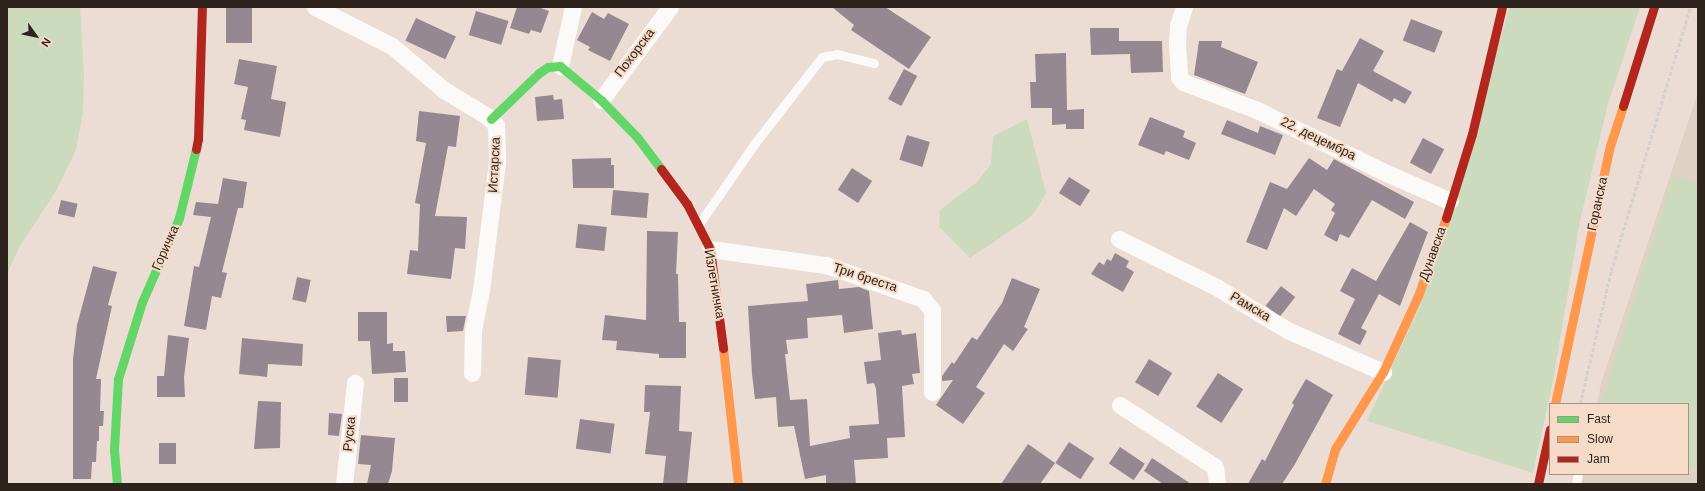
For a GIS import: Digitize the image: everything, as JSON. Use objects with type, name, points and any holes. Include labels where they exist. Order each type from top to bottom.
[{"type":"street","name":"Горичка","points":[[117,484],[114,450],[118,379],[125,350],[142,302],[180,218],[198,139],[202,7]]},
{"type":"street","name":"Истарска","points":[[315,7],[379,37],[444,90],[491,119],[497,131],[497,162],[481,290],[473,330],[472,373]]},
{"type":"street","points":[[491,119],[539,73],[554,65],[560,66],[573,7]]},
{"type":"street","name":"Похорска","points":[[601,100],[670,7]]},
{"type":"street","name":"22. децембра","points":[[1184,7],[1178,25],[1177,45],[1179,77],[1183,82],[1257,110],[1382,171],[1450,201]]},
{"type":"street","name":"Дунавска","points":[[1324,484],[1335,449],[1383,372],[1418,296],[1472,134],[1502,7]]},
{"type":"street","name":"Горанска","points":[[1555,403],[1610,146],[1654,7]]},
{"type":"street","name":"Излетничка","points":[[560,66],[601,100],[664,170],[699,224],[710,250],[731,405],[738,484]]},
{"type":"street","name":"Рамска","points":[[1119,238],[1218,288],[1287,330],[1383,372]]},
{"type":"street","name":"Три бреста","points":[[710,250],[826,265],[923,298],[932,310],[932,392]]},
{"type":"street","name":"Руска","points":[[344,484],[355,384]]},
{"type":"street","points":[[1120,405],[1215,467],[1217,484]]},
{"type":"street","points":[[1538,484],[1548,453],[1549,441]]},
{"type":"lane","points":[[699,224],[755,143],[822,57],[837,54],[874,63]]},
{"type":"path","points":[[1580,403],[1612,271],[1690,7]]},
{"type":"shaded area","points":[[1698,92],[1698,484],[1579,484],[1582,475],[1689,475],[1689,403],[1597,403],[1601,383]]},
{"type":"green space","points":[[7,7],[80,7],[84,74],[83,112],[76,150],[57,189],[20,246],[7,274]]},
{"type":"green space","points":[[1510,7],[1640,7],[1608,104],[1580,221],[1553,381],[1533,473],[1367,421],[1420,306]]},
{"type":"green space","points":[[1027,119],[1046,193],[1035,212],[1025,221],[970,258],[939,227],[940,210],[977,182],[991,164],[993,136]]},
{"type":"green space","points":[[1673,176],[1698,183],[1698,469],[1689,466],[1689,403],[1601,403]]},
{"type":"building","points":[[226,7],[252,7],[252,43],[226,43]]},
{"type":"building","points":[[517,7],[538,7],[549,11],[541,33],[531,30],[529,34],[510,28]]},
{"type":"building","points":[[832,7],[885,7],[931,37],[909,69],[851,30],[854,25]]},
{"type":"building","points":[[476,11],[509,21],[501,45],[469,35]]},
{"type":"building","points":[[592,12],[604,19],[608,13],[629,24],[610,61],[588,50],[590,47],[577,40]]},
{"type":"building","points":[[416,18],[456,37],[445,59],[405,41]]},
{"type":"building","points":[[1411,19],[1443,31],[1434,53],[1403,40]]},
{"type":"building","points":[[1090,28],[1119,28],[1119,41],[1162,41],[1163,72],[1131,73],[1130,54],[1091,55]]},
{"type":"building","points":[[1360,38],[1384,51],[1373,71],[1412,92],[1405,104],[1394,98],[1392,102],[1358,83],[1340,127],[1317,118],[1337,69],[1342,71]]},
{"type":"building","points":[[1199,41],[1222,41],[1221,47],[1258,62],[1245,94],[1194,75]]},
{"type":"building","points":[[1066,53],[1067,110],[1084,109],[1084,129],[1066,129],[1066,124],[1052,125],[1052,108],[1031,108],[1030,82],[1036,82],[1035,54]]},
{"type":"building","points":[[239,59],[277,66],[271,99],[286,102],[280,137],[244,130],[246,120],[241,119],[248,87],[234,84]]},
{"type":"building","points":[[904,69],[917,76],[901,106],[888,99]]},
{"type":"building","points":[[553,95],[554,100],[562,99],[564,119],[537,121],[535,97]]},
{"type":"building","points":[[419,111],[460,116],[456,147],[448,146],[435,216],[467,217],[465,249],[455,248],[451,279],[407,274],[410,250],[418,251],[420,204],[415,203],[426,143],[416,141]]},
{"type":"building","points":[[1150,117],[1185,131],[1183,137],[1196,143],[1189,160],[1166,151],[1164,155],[1138,145]]},
{"type":"building","points":[[1227,120],[1258,133],[1260,126],[1283,135],[1275,155],[1221,134]]},
{"type":"building","points":[[907,135],[930,142],[922,167],[899,160]]},
{"type":"building","points":[[1423,138],[1444,149],[1431,174],[1410,163]]},
{"type":"building","points":[[611,158],[611,165],[614,165],[614,188],[573,188],[572,159]]},
{"type":"building","points":[[1309,158],[1327,170],[1334,159],[1414,202],[1405,219],[1372,200],[1349,238],[1340,234],[1337,242],[1324,235],[1335,213],[1331,210],[1335,204],[1314,189],[1296,216],[1284,208],[1267,250],[1246,242],[1270,182],[1287,189]]},
{"type":"building","points":[[852,168],[872,181],[858,203],[838,190]]},
{"type":"building","points":[[1069,177],[1090,190],[1080,206],[1059,193]]},
{"type":"building","points":[[223,178],[247,182],[243,208],[238,208],[222,272],[227,273],[221,298],[212,296],[206,330],[184,326],[194,266],[199,267],[211,217],[193,215],[196,202],[218,204]]},
{"type":"building","points":[[613,190],[649,193],[647,218],[611,215]]},
{"type":"building","points":[[61,200],[78,204],[74,217],[58,214]]},
{"type":"building","points":[[1410,222],[1428,232],[1400,306],[1379,294],[1361,328],[1367,331],[1360,345],[1338,334],[1355,299],[1340,291],[1352,268],[1376,281]]},
{"type":"building","points":[[578,224],[607,227],[604,251],[575,248]]},
{"type":"building","points":[[647,231],[678,232],[676,274],[678,274],[679,322],[686,322],[686,358],[659,358],[659,354],[616,350],[617,341],[602,340],[605,315],[646,320]]},
{"type":"building","points":[[1115,253],[1129,261],[1126,267],[1134,272],[1123,292],[1091,274],[1099,262],[1104,265],[1107,259],[1111,261]]},
{"type":"building","points":[[93,266],[117,272],[108,305],[112,306],[96,379],[101,379],[100,411],[104,411],[103,426],[99,426],[99,441],[97,441],[96,462],[92,462],[91,479],[73,479],[73,359],[77,325]]},
{"type":"building","points":[[297,277],[311,280],[306,302],[292,299]]},
{"type":"building","points":[[1012,278],[1040,289],[1024,327],[1028,329],[1013,351],[1004,344],[976,387],[985,393],[963,424],[936,405],[953,380],[942,381],[942,376],[952,362],[954,364],[972,337],[977,340],[1002,303]]},
{"type":"building","points":[[838,280],[839,289],[859,287],[869,291],[873,329],[844,333],[842,315],[807,318],[808,338],[786,340],[788,354],[785,354],[790,400],[807,399],[810,446],[850,438],[849,426],[879,424],[876,389],[874,383],[867,384],[864,362],[881,360],[878,333],[901,330],[902,335],[916,333],[920,373],[912,374],[914,384],[902,386],[905,437],[887,438],[888,458],[854,460],[856,484],[826,484],[826,475],[805,479],[794,426],[778,427],[776,397],[755,399],[752,374],[748,306],[808,301],[806,284]]},
{"type":"building","points":[[1281,286],[1295,297],[1280,317],[1266,306]]},
{"type":"building","points":[[358,312],[387,312],[387,344],[393,343],[393,351],[405,351],[406,372],[372,374],[370,341],[358,341]]},
{"type":"building","points":[[446,316],[466,316],[463,331],[447,332]]},
{"type":"building","points":[[168,335],[189,338],[184,377],[185,397],[157,397],[157,376],[164,376]]},
{"type":"building","points":[[242,338],[303,344],[302,366],[268,364],[267,377],[239,374]]},
{"type":"building","points":[[528,357],[561,360],[558,398],[525,395]]},
{"type":"building","points":[[1149,359],[1172,373],[1158,396],[1135,382]]},
{"type":"building","points":[[1218,373],[1243,389],[1221,423],[1196,407]]},
{"type":"building","points":[[394,378],[408,378],[408,402],[394,402]]},
{"type":"building","points":[[1306,379],[1333,395],[1295,464],[1282,484],[1248,484],[1262,459],[1265,461],[1294,405],[1292,403]]},
{"type":"building","points":[[645,385],[681,386],[679,431],[692,432],[687,484],[663,484],[666,456],[645,454],[650,412],[644,412]]},
{"type":"building","points":[[258,401],[281,402],[280,448],[254,449]]},
{"type":"building","points":[[329,413],[342,414],[339,436],[328,435]]},
{"type":"building","points":[[580,419],[615,424],[610,454],[576,449]]},
{"type":"building","points":[[361,435],[395,438],[392,471],[388,484],[367,484],[371,465],[358,464]]},
{"type":"building","points":[[1069,442],[1094,458],[1081,479],[1055,463]]},
{"type":"building","points":[[159,443],[176,443],[176,464],[159,464]]},
{"type":"building","points":[[1028,444],[1055,463],[1040,484],[1001,484]]},
{"type":"building","points":[[1120,447],[1145,464],[1134,480],[1109,464]]},
{"type":"building","points":[[1152,458],[1191,484],[1163,484],[1144,471]]},
{"type":"traffic: fast","points":[[491,119],[539,73],[548,67],[560,66],[601,100],[637,137],[661,169]]},
{"type":"traffic: fast","points":[[117,484],[114,450],[118,379],[142,302],[179,218],[196,149]]},
{"type":"traffic: slow","points":[[1555,403],[1610,146],[1623,106]]},
{"type":"traffic: slow","points":[[1325,484],[1335,449],[1383,372],[1418,296],[1446,218]]},
{"type":"traffic: slow","points":[[723,348],[738,484]]},
{"type":"traffic: jam","points":[[196,149],[198,139],[202,7]]},
{"type":"traffic: jam","points":[[1446,218],[1472,134],[1502,7]]},
{"type":"traffic: jam","points":[[1623,106],[1654,7]]},
{"type":"traffic: jam","points":[[661,169],[687,204],[710,249],[723,348]]},
{"type":"traffic: jam","points":[[1538,484],[1549,434]]}]
